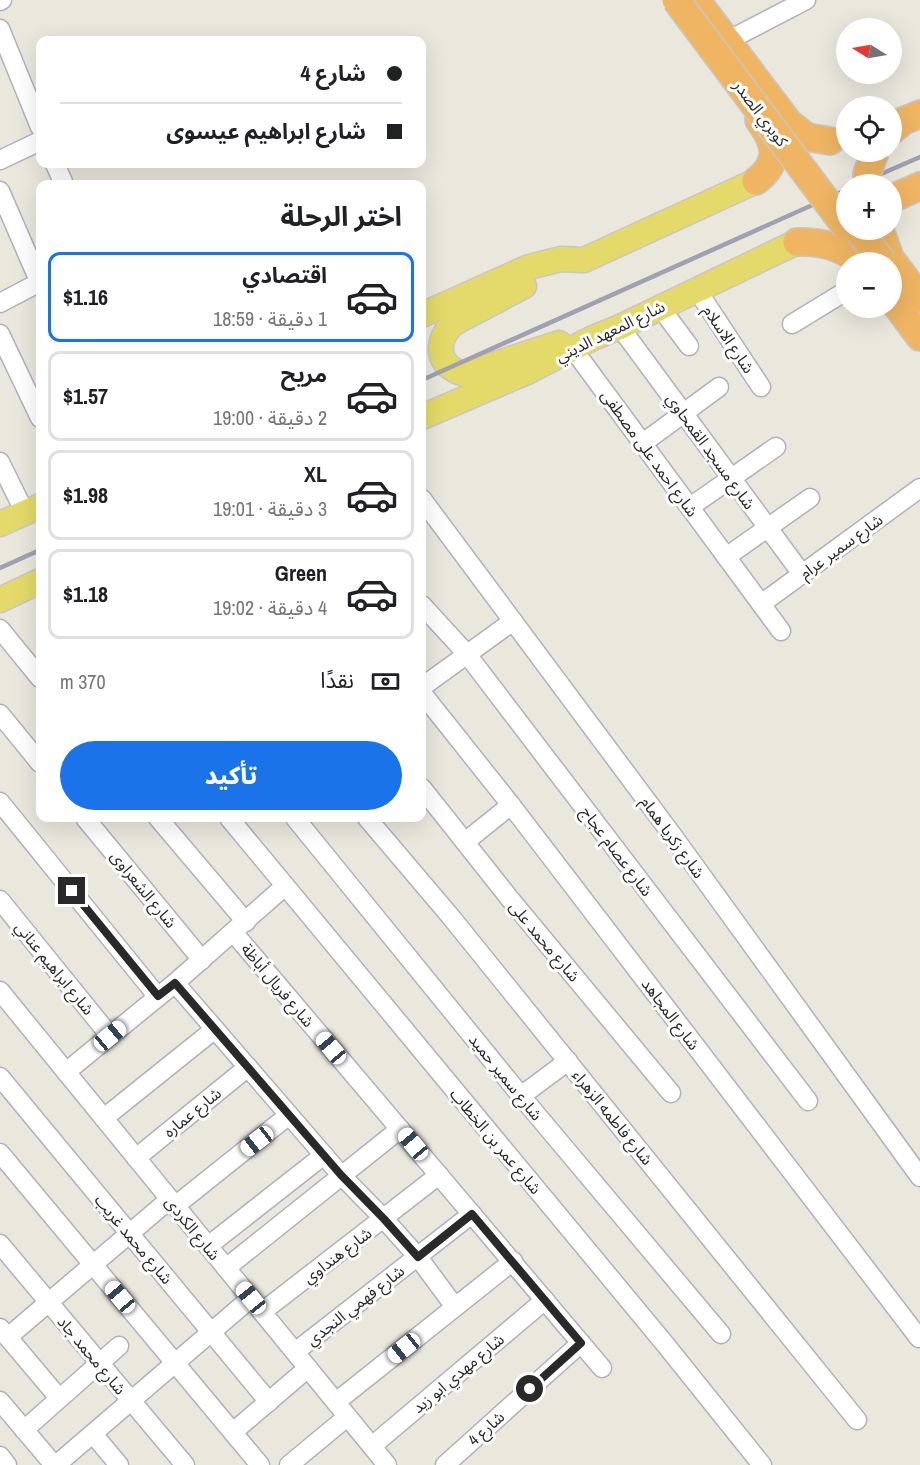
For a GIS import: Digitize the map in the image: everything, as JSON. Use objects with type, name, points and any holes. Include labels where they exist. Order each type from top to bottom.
[{"type":"highway","points":[[669,0],[768,132],[807,137],[836,137]]},
{"type":"highway","name":"كوبري الصدر","points":[[676,0],[862,244]]},
{"type":"highway","name":"كوبري الصدر","points":[[687,0],[836,200]]},
{"type":"highway","points":[[696,0],[727,41],[781,133],[771,165],[756,181]]},
{"type":"highway","points":[[902,109],[920,102]]},
{"type":"highway","points":[[902,123],[920,114]]},
{"type":"highway","points":[[756,181],[836,138]]},
{"type":"highway","points":[[902,194],[920,186]]},
{"type":"highway","points":[[797,242],[836,224]]},
{"type":"highway","points":[[884,240],[890,258],[920,298]]},
{"type":"highway","points":[[797,242],[811,241],[838,248],[862,244]]},
{"type":"highway","points":[[902,289],[920,313]]},
{"type":"highway","points":[[902,302],[920,326]]},
{"type":"highway","points":[[902,313],[920,337]]},
{"type":"main road","points":[[583,343],[575,340],[540,348],[465,374],[456,372],[448,366],[440,348],[442,338],[454,323],[510,293],[756,181]]},
{"type":"main road","name":"شارع المعهد الديني","points":[[426,415],[527,372],[583,343],[797,242]]},
{"type":"main road","points":[[426,313],[537,265],[561,259],[584,260]]},
{"type":"main road","points":[[0,524],[33,509]]},
{"type":"main road","points":[[0,600],[36,585]]},
{"type":"street","points":[[727,41],[806,0]]},
{"type":"street","points":[[0,29],[36,117]]},
{"type":"street","points":[[0,160],[36,143]]},
{"type":"street","points":[[0,191],[36,273]]},
{"type":"street","points":[[0,303],[36,284]]},
{"type":"street","name":"شارع الاسلام","points":[[697,291],[761,387]]},
{"type":"street","points":[[792,324],[836,297]]},
{"type":"street","points":[[660,307],[689,346]]},
{"type":"street","name":"شارع مسجد القمحاوي","points":[[620,327],[802,574]]},
{"type":"street","points":[[0,334],[36,410]]},
{"type":"street","name":"شارع احمد على مصطفى","points":[[583,343],[643,443],[781,631]]},
{"type":"street","points":[[643,443],[719,387]]},
{"type":"street","points":[[690,507],[776,447]]},
{"type":"street","points":[[0,462],[33,509]]},
{"type":"street","name":"شارع سمير عرام","points":[[761,604],[920,488]]},
{"type":"street","points":[[726,557],[810,498]]},
{"type":"street","name":"شارع زكريا همام","points":[[426,504],[673,836],[920,1177]]},
{"type":"street","name":"شارع عصام عجاج","points":[[426,609],[466,653],[808,1101]]},
{"type":"street","points":[[426,684],[513,621]]},
{"type":"street","points":[[0,629],[36,673]]},
{"type":"street","name":"شارع المجاهد","points":[[426,698],[511,805],[919,1338]]},
{"type":"street","points":[[0,714],[36,758]]},
{"type":"street","name":"شارع محمد على","points":[[426,793],[671,1093]]},
{"type":"street","points":[[0,802],[158,996]]},
{"type":"street","points":[[465,842],[511,805]]},
{"type":"street","name":"شارع الشعراوى","points":[[88,822],[202,960]]},
{"type":"street","name":"شارع فريال أباظة","points":[[161,822],[240,927],[400,1129],[602,1368]]},
{"type":"street","name":"شارع عمر بن الخطاب","points":[[232,822],[665,1344],[762,1465]]},
{"type":"street","name":"شارع سمير حميد","points":[[298,822],[521,1096],[721,1334]]},
{"type":"street","name":"شارع فاطمه الزهراء","points":[[370,822],[430,891],[857,1420]]},
{"type":"street","points":[[66,1072],[175,983],[285,886]]},
{"type":"street","name":"شارع ابراهيم عناني","points":[[0,900],[110,1036]]},
{"type":"street","points":[[175,983],[341,1175],[418,1257],[455,1307]]},
{"type":"street","name":"شارع الكردى","points":[[0,991],[380,1459]]},
{"type":"street","points":[[104,1118],[215,1029]]},
{"type":"street","points":[[521,1096],[568,1062]]},
{"type":"street","name":"شارع عماره","points":[[136,1158],[248,1067]]},
{"type":"street","name":"شارع محمد غريب","points":[[0,1077],[268,1402]]},
{"type":"street","points":[[59,1398],[4,1332],[49,1302],[129,1233],[289,1115]]},
{"type":"street","points":[[226,1268],[400,1129]]},
{"type":"street","points":[[0,1153],[260,1465]]},
{"type":"street","points":[[208,1246],[324,1155]]},
{"type":"street","name":"شارع هنداوي","points":[[55,1465],[211,1332],[256,1305],[384,1219],[439,1175]]},
{"type":"street","name":"شارع فهمي النجدي","points":[[295,1352],[472,1214]]},
{"type":"street","name":"شارع محمد جاد","points":[[0,1244],[185,1465]]},
{"type":"street","points":[[336,1402],[513,1262]]},
{"type":"street","name":"شارع مهدي ابو زيد","points":[[380,1459],[545,1300]]},
{"type":"street","name":"شارع 4","points":[[445,1465],[581,1343]]},
{"type":"street","points":[[24,1430],[119,1346]]},
{"type":"street","points":[[233,1432],[308,1368]]},
{"type":"street","points":[[4,1414],[24,1430],[55,1465]]},
{"type":"street","points":[[289,1465],[347,1417]]},
{"type":"street","points":[[93,1434],[119,1465]]},
{"type":"street","points":[[0,1456],[8,1465]]},
{"type":"railway","points":[[881,174],[920,157]]},
{"type":"railway","points":[[426,378],[836,194]]},
{"type":"railway","points":[[0,568],[36,552]]},
{"type":"route","points":[[72,891],[158,996],[175,983],[341,1175],[418,1257],[472,1214],[581,1343],[530,1389]]}]
